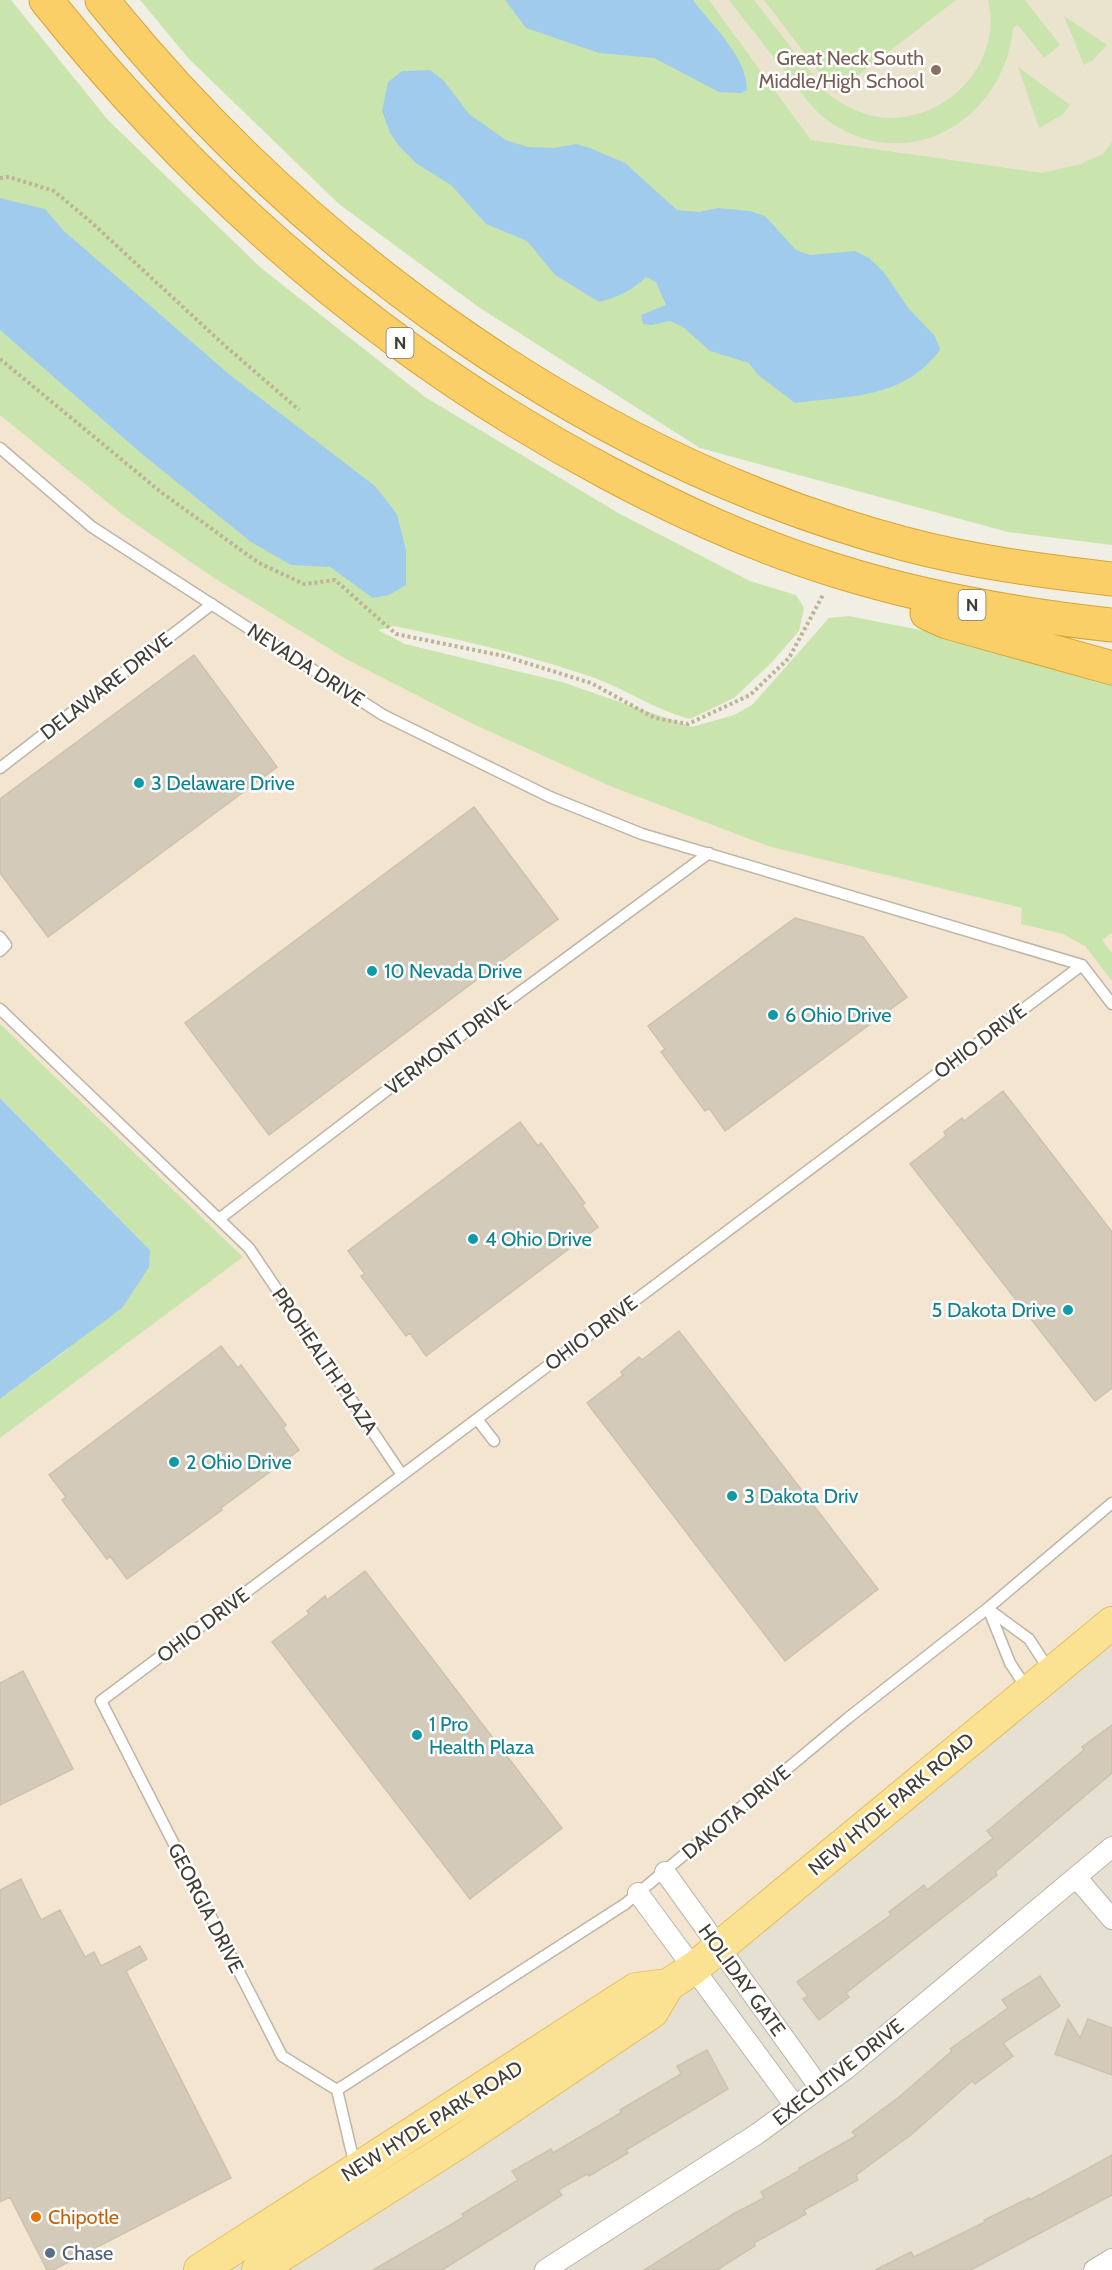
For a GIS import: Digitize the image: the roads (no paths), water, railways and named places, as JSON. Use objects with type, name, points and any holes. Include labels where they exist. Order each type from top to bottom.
[{"type":"highway","name":"N","points":[[46,0],[129,99],[231,204],[283,251],[398,342],[518,422],[645,493],[709,523],[836,571],[990,609],[1112,625]]},
{"type":"highway","name":"N","points":[[102,0],[171,82],[223,135],[329,232],[447,323],[569,402],[700,470],[767,499],[835,523],[906,544],[978,561],[1112,579]]},
{"type":"highway","points":[[836,571],[947,622],[1112,668]]},
{"type":"main road","name":"NEW HYDE PARK ROAD","points":[[200,2270],[636,1989],[668,1985],[694,1968],[1112,1623]]},
{"type":"main road","name":"NEW HYDE PARK ROAD","points":[[258,2270],[459,2142],[652,2012],[668,1985]]},
{"type":"street","name":"EXECUTIVE DRIVE","points":[[545,2270],[757,2134],[820,2088],[1112,1847]]},
{"type":"street","name":"HOLIDAY GATE","points":[[665,1872],[820,2088]]},
{"type":"street","points":[[1076,1877],[1112,1919]]},
{"type":"street","name":"HOLIDAY GATE","points":[[638,1893],[795,2106]]},
{"type":"street","points":[[1094,2270],[1112,2259]]},
{"type":"lane","name":"NEVADA DRIVE","points":[[0,448],[92,527],[383,715],[550,797],[642,834],[1082,964]]},
{"type":"lane","name":"DELAWARE DRIVE","points":[[0,768],[212,604]]},
{"type":"lane","name":"VERMONT DRIVE","points":[[219,1219],[399,1081],[709,853]]},
{"type":"lane","points":[[0,937],[6,945],[0,951]]},
{"type":"lane","points":[[1082,964],[1112,1004]]},
{"type":"lane","name":"OHIO DRIVE","points":[[101,1701],[1082,964]]},
{"type":"lane","name":"PROHEALTH PLAZA","points":[[0,1009],[249,1248],[402,1475]]},
{"type":"lane","points":[[477,1419],[494,1441]]},
{"type":"lane","name":"DAKOTA DRIVE","points":[[337,2090],[638,1893],[839,1725],[988,1608],[1112,1503]]},
{"type":"lane","points":[[988,1608],[1010,1664],[1040,1681]]},
{"type":"lane","points":[[988,1608],[1029,1639],[1040,1681]]},
{"type":"lane","name":"GEORGIA DRIVE","points":[[101,1701],[282,2056],[337,2090]]},
{"type":"lane","points":[[337,2090],[356,2170]]},
{"type":"water","points":[[505,0],[693,0],[735,53],[745,77],[747,90],[741,93],[719,92],[654,58],[599,53],[526,28]]},
{"type":"water","points":[[430,70],[444,81],[469,114],[506,140],[528,147],[554,148],[576,144],[590,148],[625,163],[677,210],[699,212],[718,208],[750,211],[765,216],[796,250],[810,255],[855,251],[869,258],[883,271],[909,309],[935,336],[940,350],[925,366],[892,387],[855,396],[795,403],[758,375],[749,363],[710,351],[683,327],[670,321],[652,325],[643,324],[641,315],[666,305],[656,282],[646,277],[624,293],[599,302],[555,275],[527,241],[486,224],[451,185],[417,164],[399,146],[390,133],[382,111],[388,82],[402,71]]},
{"type":"water","points":[[0,198],[45,209],[64,231],[230,375],[375,486],[397,514],[406,550],[406,585],[389,595],[373,598],[330,567],[291,565],[251,542],[142,454],[0,330]]},
{"type":"water","points":[[0,1098],[150,1250],[149,1267],[122,1308],[0,1399]]},
{"type":"place","name":"Great Neck South Middle/High School","points":[[936,70]]},
{"type":"place","name":"3 Delaware Drive","points":[[139,783]]},
{"type":"place","name":"10 Nevada Drive","points":[[372,971]]},
{"type":"place","name":"6 Ohio Drive","points":[[773,1015]]},
{"type":"place","name":"4 Ohio Drive","points":[[473,1239]]},
{"type":"place","name":"5 Dakota Drive","points":[[1068,1310]]},
{"type":"place","name":"2 Ohio Drive","points":[[174,1462]]},
{"type":"place","name":"3 Dakota Driv","points":[[732,1496]]},
{"type":"place","name":"1 Pro Health Plaza","points":[[417,1735]]},
{"type":"place","name":"Chipotle","points":[[36,2217]]},
{"type":"place","name":"Chase","points":[[50,2253]]}]
